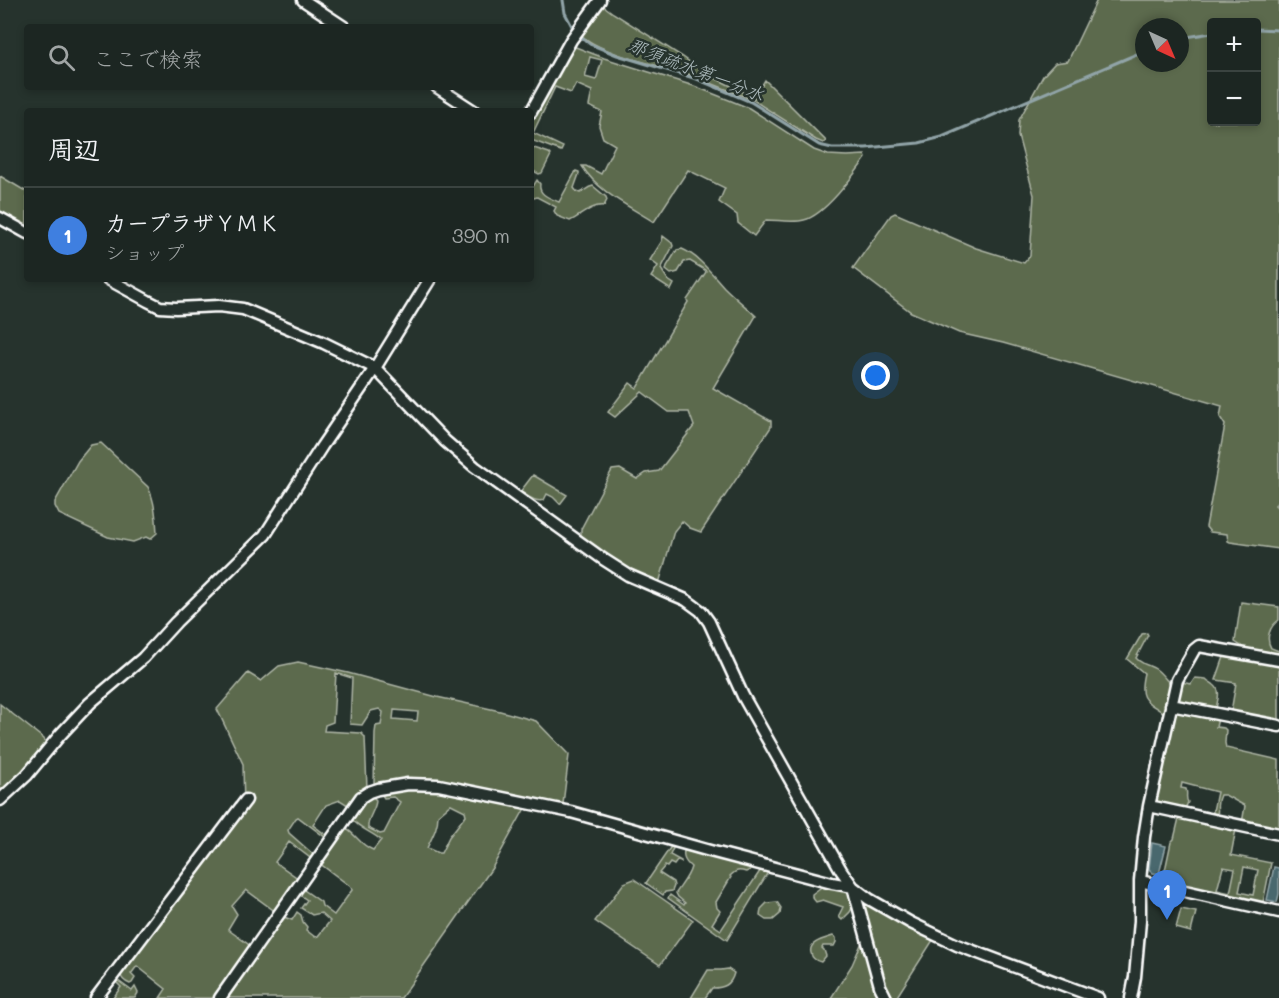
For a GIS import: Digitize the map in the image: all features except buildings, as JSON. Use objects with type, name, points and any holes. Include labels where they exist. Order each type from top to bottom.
[{"type":"street","points":[[303,0],[339,24]]},
{"type":"street","points":[[533,108],[571,40],[600,0]]},
{"type":"street","points":[[442,90],[469,108]]},
{"type":"street","points":[[0,218],[24,231]]},
{"type":"street","points":[[113,282],[160,307],[219,306],[243,309],[324,343],[375,368],[445,441],[475,467],[628,575],[686,600],[701,610],[709,622],[743,696],[841,870],[853,886],[869,899],[911,923],[957,945],[1098,998]]},
{"type":"street","points":[[0,800],[27,775],[90,703],[142,658],[265,535],[375,368],[428,282]]},
{"type":"street","points":[[1131,998],[1140,921],[1140,881],[1144,837],[1177,680],[1194,650],[1199,646],[1279,660]]},
{"type":"street","points":[[1171,705],[1279,726]]},
{"type":"street","points":[[220,998],[361,797],[378,789],[408,784],[439,785],[571,812],[721,854],[832,883],[853,886]]},
{"type":"street","points":[[96,998],[246,800]]},
{"type":"street","points":[[1149,806],[1279,834]]},
{"type":"street","points":[[1140,881],[1279,912]]},
{"type":"street","points":[[853,886],[880,986],[886,998]]},
{"type":"green space","points":[[1097,0],[1279,0],[1279,501],[1275,505],[1279,509],[1279,549],[1230,542],[1227,534],[1210,532],[1206,527],[1225,425],[1220,417],[1222,406],[1003,343],[959,333],[911,312],[853,268],[891,215],[895,213],[976,248],[1024,263],[1030,256],[1034,195],[1018,136],[1019,120],[1043,76],[1055,63],[1068,61]]},
{"type":"green space","points":[[601,4],[705,73],[749,95],[748,98],[688,74],[615,53],[589,41],[580,34]]},
{"type":"green space","points":[[573,46],[694,86],[749,108],[814,150],[828,155],[865,155],[866,158],[838,194],[821,211],[800,221],[766,220],[754,236],[738,223],[737,215],[719,202],[725,188],[688,170],[654,222],[605,191],[582,166],[601,174],[615,145],[603,138],[599,126],[602,112],[589,106],[592,91],[576,84],[571,93],[555,87],[534,131],[534,115]],"holes":[[[590,57],[602,60],[596,80],[585,77]]]},
{"type":"green space","points":[[765,80],[826,141],[823,143],[816,140],[753,100]]},
{"type":"green space","points":[[534,133],[563,147],[561,151],[534,141]]},
{"type":"green space","points":[[534,148],[551,155],[542,173],[534,172]]},
{"type":"green space","points":[[576,171],[579,172],[574,188],[577,192],[580,193],[593,186],[607,200],[604,206],[591,209],[570,221],[557,216],[554,211],[556,207],[537,197],[534,198],[534,185],[537,180],[543,193],[559,202]]},
{"type":"green space","points":[[0,176],[24,190],[24,225],[0,211]]},
{"type":"green space","points":[[663,236],[673,246],[661,269],[668,280],[674,284],[671,290],[651,277],[658,266],[650,260]]},
{"type":"green space","points":[[682,249],[700,261],[756,316],[713,388],[771,421],[771,427],[701,532],[690,528],[682,521],[674,531],[660,580],[656,583],[631,573],[587,543],[581,535],[581,529],[612,470],[620,469],[637,479],[646,473],[659,471],[694,426],[689,412],[669,412],[642,392],[615,417],[608,412],[630,383],[637,388],[688,302],[687,300],[706,272],[690,261],[684,262],[678,272],[671,274],[666,270],[677,250]]},
{"type":"green space","points":[[101,443],[148,487],[154,504],[157,533],[150,539],[146,537],[133,542],[108,537],[59,514],[55,502],[78,461],[91,445]]},
{"type":"green space","points":[[533,475],[567,495],[560,504],[547,494],[544,500],[538,501],[520,492]]},
{"type":"green space","points":[[1241,602],[1279,607],[1279,620],[1271,629],[1268,640],[1271,648],[1279,651],[1279,657],[1210,644],[1241,648],[1235,642]]},
{"type":"green space","points":[[1147,633],[1136,658],[1157,670],[1171,685],[1168,710],[1164,713],[1144,698],[1142,688],[1144,673],[1127,659],[1142,634]]},
{"type":"green space","points":[[1225,654],[1279,664],[1279,721],[1231,712],[1236,683],[1216,680]]},
{"type":"green space","points":[[298,662],[536,721],[569,755],[563,804],[529,801],[492,868],[401,998],[231,998],[227,995],[281,916],[292,920],[297,912],[307,927],[306,930],[315,937],[318,936],[330,921],[321,913],[312,915],[301,908],[307,900],[297,893],[301,888],[321,902],[322,906],[334,915],[352,890],[319,863],[343,827],[373,850],[381,840],[357,825],[351,818],[365,800],[372,796],[376,800],[368,828],[380,834],[384,833],[400,802],[393,797],[384,798],[383,791],[374,785],[375,733],[376,726],[381,725],[383,712],[379,709],[371,711],[362,725],[350,724],[352,678],[336,673],[333,722],[325,725],[324,731],[361,733],[365,737],[367,789],[351,807],[340,800],[326,805],[313,825],[330,838],[329,840],[298,817],[296,818],[288,830],[289,833],[315,856],[313,860],[289,842],[275,862],[299,879],[276,912],[246,890],[232,906],[237,914],[228,929],[250,948],[216,998],[160,998],[166,989],[137,966],[131,974],[135,978],[132,983],[126,982],[121,976],[121,972],[244,808],[243,764],[217,709],[248,673],[261,681],[279,666]],"holes":[[[394,710],[418,712],[417,721],[393,719]],[[451,804],[465,811],[466,815],[449,837],[441,853],[438,853],[427,848],[436,828],[438,815]]]},
{"type":"green space","points":[[1195,678],[1206,679],[1216,687],[1218,696],[1216,709],[1177,703],[1180,682],[1191,684]]},
{"type":"green space","points":[[0,704],[44,739],[48,747],[0,798]]},
{"type":"green space","points":[[1176,710],[1218,718],[1216,727],[1226,730],[1226,748],[1279,760],[1279,832],[1242,823],[1245,806],[1225,795],[1220,795],[1217,816],[1212,816],[1217,792],[1182,783],[1181,788],[1186,789],[1187,793],[1188,802],[1185,809],[1158,804],[1156,800]]},
{"type":"green space","points":[[1179,818],[1236,829],[1231,855],[1271,863],[1263,903],[1163,880]],"holes":[[[1223,867],[1235,869],[1230,893],[1217,890]],[[1244,867],[1258,870],[1253,895],[1239,892]]]},
{"type":"green space","points":[[672,845],[674,846],[670,855],[681,862],[677,861],[674,865],[670,863],[659,873],[673,882],[674,886],[672,891],[665,892],[663,895],[646,883]]},
{"type":"green space","points":[[685,847],[751,865],[750,870],[738,871],[730,876],[716,902],[720,911],[712,924],[721,930],[762,868],[770,869],[727,940],[668,898],[670,895],[684,905],[685,903],[676,893],[691,867],[684,858]]},
{"type":"green space","points":[[634,879],[693,920],[660,965],[595,921],[624,883]]},
{"type":"green space","points":[[824,885],[849,890],[854,904],[842,920],[839,915],[843,907],[823,900],[816,902],[812,897],[812,894]]},
{"type":"green space","points":[[864,889],[935,937],[896,998],[831,998],[852,965],[862,942],[858,920],[858,899]]},
{"type":"green space","points":[[777,902],[781,908],[780,914],[773,920],[766,920],[760,916],[761,909],[767,903]]},
{"type":"green space","points":[[1181,909],[1196,912],[1191,932],[1176,928]]},
{"type":"green space","points":[[833,936],[836,938],[834,946],[823,946],[822,948],[826,956],[821,962],[814,959],[811,953],[812,946]]},
{"type":"green space","points":[[728,969],[734,973],[726,985],[712,988],[705,998],[691,998],[708,970]]},
{"type":"green space","points":[[117,980],[132,991],[135,987],[138,993],[135,998],[113,998],[121,987],[116,982]]},
{"type":"water","points":[[1152,843],[1166,846],[1159,874],[1149,869]]},
{"type":"water","points":[[1274,867],[1279,868],[1277,902],[1267,900]]},
{"type":"waterway","name":"那須疏水第一分水","points":[[563,0],[565,13],[574,30]]},
{"type":"waterway","name":"那須疏水第一分水","points":[[1261,29],[1279,30]]},
{"type":"waterway","name":"那須疏水第一分水","points":[[1189,37],[1207,34]]},
{"type":"waterway","name":"那須疏水第一分水","points":[[579,35],[590,44],[617,55],[697,79],[751,102],[819,145],[832,148],[866,148],[919,143],[942,137],[1135,55]]},
{"type":"place","name":"カープラザＹＭＫ","points":[[1167,920]]}]
